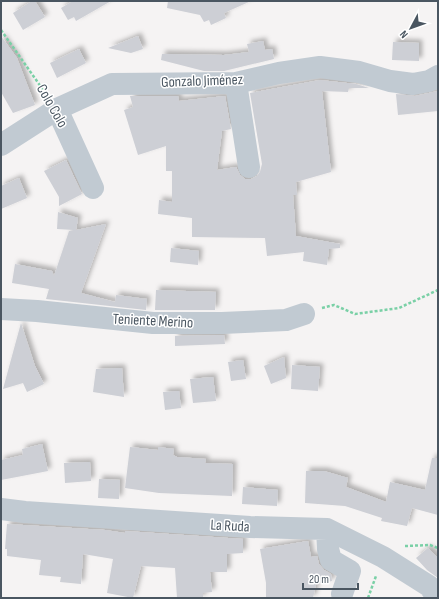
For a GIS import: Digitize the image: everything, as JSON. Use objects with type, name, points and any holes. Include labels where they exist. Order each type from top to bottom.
[{"type":"street","name":"Gonzalo Jiménez","points":[[1,144],[56,109],[112,84],[236,83],[279,73],[320,67],[359,72],[390,81],[413,84],[429,81],[438,76]]},
{"type":"street","points":[[236,83],[249,166]]},
{"type":"street","name":"Colo Colo","points":[[56,109],[93,188]]},
{"type":"street","name":"Teniente Merino","points":[[1,309],[37,311],[153,323],[222,323],[286,320],[304,314]]},
{"type":"street","name":"La Ruda","points":[[1,509],[250,527],[327,529],[383,557],[429,586],[438,598]]},
{"type":"street","points":[[327,529],[328,549],[331,560],[350,571],[342,594]]},
{"type":"path","name":"Colo Colo","points":[[1,30],[16,48],[56,109]]},
{"type":"path","points":[[304,314],[334,304],[355,314],[399,308],[438,290]]},
{"type":"path","points":[[403,546],[430,545],[438,548]]},
{"type":"building","points":[[32,1],[35,1],[45,17],[23,30],[13,13]]},
{"type":"building","points":[[73,1],[111,1],[76,21],[74,17],[68,20],[61,8]]},
{"type":"building","points":[[168,1],[251,1],[224,13],[226,18],[211,25],[209,20],[204,22],[200,15],[167,8]]},
{"type":"building","points":[[1,36],[17,58],[35,105],[13,113],[1,92]]},
{"type":"building","points":[[138,36],[143,49],[131,53],[108,48]]},
{"type":"building","points":[[263,41],[265,50],[272,49],[274,59],[224,71],[204,71],[161,60],[162,54],[224,55],[249,52],[247,44]]},
{"type":"building","points":[[393,42],[419,43],[419,61],[392,60]]},
{"type":"building","points":[[79,49],[86,63],[57,78],[50,63]]},
{"type":"building","points":[[320,80],[356,84],[369,88],[349,88],[348,92],[322,91],[331,172],[296,182],[297,195],[293,195],[296,236],[340,244],[340,248],[329,249],[327,265],[303,261],[304,252],[267,256],[265,238],[192,237],[192,218],[158,214],[159,200],[172,202],[172,171],[166,171],[166,146],[138,155],[124,110],[133,107],[130,96],[178,96],[179,101],[225,96],[231,129],[222,131],[217,170],[236,167],[240,175],[245,179],[251,179],[257,176],[260,172],[262,164],[250,93]]},
{"type":"building","points":[[438,91],[438,111],[398,115],[396,94],[415,96]]},
{"type":"building","points":[[66,160],[82,194],[59,206],[59,197],[44,171]]},
{"type":"building","points":[[19,178],[27,198],[1,209],[1,186]]},
{"type":"building","points":[[58,212],[78,218],[76,230],[106,224],[81,293],[115,302],[116,295],[147,299],[146,310],[46,299],[49,289],[12,283],[15,264],[52,271],[54,276],[69,231],[74,230],[57,229]]},
{"type":"building","points":[[171,248],[199,251],[198,265],[170,262]]},
{"type":"building","points":[[156,290],[216,292],[215,310],[155,310]]},
{"type":"building","points":[[21,323],[35,366],[44,384],[27,392],[23,383],[3,389]]},
{"type":"building","points":[[224,335],[225,344],[175,346],[175,336]]},
{"type":"building","points":[[284,357],[286,378],[271,384],[264,366]]},
{"type":"building","points":[[243,360],[246,379],[231,381],[228,362]]},
{"type":"building","points":[[292,365],[320,367],[318,391],[291,389]]},
{"type":"building","points":[[122,368],[124,397],[93,392],[96,369]]},
{"type":"building","points":[[213,377],[216,401],[193,403],[190,379]]},
{"type":"building","points":[[179,391],[181,408],[165,410],[163,392]]},
{"type":"building","points":[[42,444],[48,471],[1,480],[1,460],[23,455],[22,449]]},
{"type":"building","points":[[130,447],[158,450],[158,447],[174,449],[173,455],[177,457],[206,459],[205,463],[233,464],[232,496],[159,493],[125,488]]},
{"type":"building","points":[[432,458],[438,458],[438,515],[412,508],[407,526],[381,521],[382,518],[345,506],[305,503],[306,471],[324,471],[348,478],[346,487],[386,502],[390,482],[425,490]]},
{"type":"building","points":[[90,462],[91,481],[65,483],[64,463]]},
{"type":"building","points":[[99,479],[120,480],[119,499],[98,498]]},
{"type":"building","points":[[243,487],[278,490],[277,506],[242,504]]},
{"type":"building","points":[[7,524],[105,530],[125,533],[125,531],[243,539],[243,553],[227,554],[227,572],[210,572],[212,592],[203,593],[203,598],[177,598],[175,568],[141,566],[133,598],[107,593],[113,559],[83,554],[81,584],[60,582],[61,577],[39,575],[41,560],[7,556],[7,549],[5,549]]},
{"type":"building","points":[[308,541],[311,557],[317,556],[319,564],[324,570],[331,574],[332,581],[316,584],[313,598],[266,597],[266,583],[260,549]]},
{"type":"building","points":[[428,548],[438,558],[438,578],[427,570],[416,558]]}]
